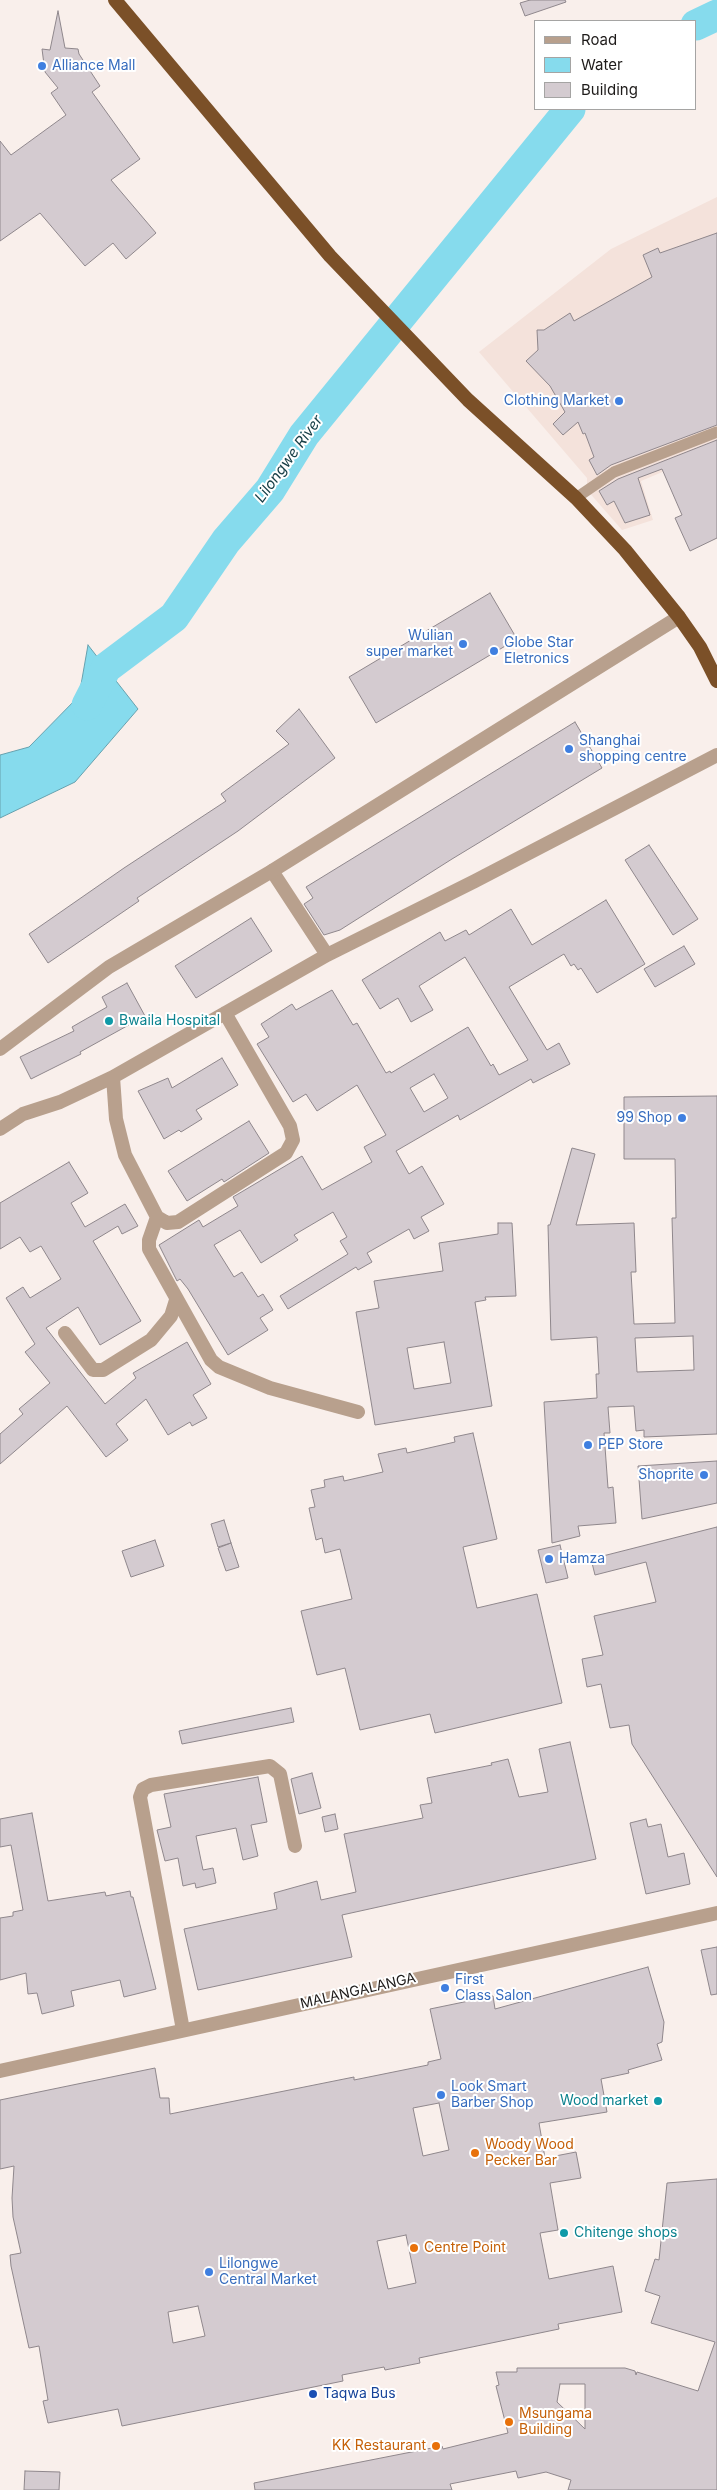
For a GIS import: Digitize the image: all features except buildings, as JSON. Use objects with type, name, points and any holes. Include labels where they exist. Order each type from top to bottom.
[{"type":"highway","points":[[115,0],[330,256],[468,400],[576,498],[625,550],[679,617],[700,648],[717,681]]},
{"type":"street","points":[[576,498],[614,472],[717,432]]},
{"type":"street","points":[[0,1049],[109,967],[272,871],[679,617]]},
{"type":"street","points":[[0,1129],[23,1114],[60,1102],[112,1077],[327,955],[475,881],[717,755]]},
{"type":"street","points":[[272,871],[327,955]]},
{"type":"street","points":[[112,1077],[119,1138],[125,1155],[157,1217],[167,1223],[178,1222],[286,1153],[293,1140],[290,1126],[225,1013]]},
{"type":"street","points":[[157,1217],[149,1240],[149,1249],[211,1360],[219,1367],[270,1388],[358,1412]]},
{"type":"street","points":[[65,1333],[93,1370],[104,1370],[151,1340],[171,1316],[176,1300]]},
{"type":"street","points":[[183,2030],[140,1797],[143,1789],[151,1785],[270,1766],[280,1774],[295,1846]]},
{"type":"street","name":"MALANGALANGA","points":[[0,2072],[717,1913]]},
{"type":"shaded area","name":"Clothing Market","points":[[717,197],[717,449],[641,481],[653,520],[622,530],[587,490],[587,478],[479,352],[611,249]]},
{"type":"water","points":[[88,645],[138,709],[75,782],[0,818],[0,755],[29,747],[79,696]]},
{"type":"waterway","name":"Lilongwe River","points":[[697,25],[717,15]]},
{"type":"waterway","name":"Lilongwe River","points":[[87,705],[106,668],[174,617],[226,541],[270,490],[304,435],[569,110]]},
{"type":"place","name":"Alliance Mall","points":[[42,66]]},
{"type":"place","name":"Clothing Market","points":[[619,401]]},
{"type":"place","name":"Wulian super market","points":[[463,644]]},
{"type":"place","name":"Globe Star Eletronics","points":[[494,651]]},
{"type":"place","name":"Shanghai shopping centre","points":[[569,749]]},
{"type":"place","name":"Bwaila Hospital","points":[[109,1021]]},
{"type":"place","name":"99 Shop","points":[[682,1118]]},
{"type":"place","name":"PEP Store","points":[[588,1445]]},
{"type":"place","name":"Shoprite","points":[[704,1475]]},
{"type":"place","name":"Hamza","points":[[549,1559]]},
{"type":"place","name":"First Class Salon","points":[[445,1988]]},
{"type":"place","name":"Look Smart Barber Shop","points":[[441,2095]]},
{"type":"place","name":"Wood market","points":[[658,2101]]},
{"type":"place","name":"Woody Wood Pecker Bar","points":[[475,2153]]},
{"type":"place","name":"Chitenge shops","points":[[564,2233]]},
{"type":"place","name":"Centre Point","points":[[414,2248]]},
{"type":"place","name":"Lilongwe Central Market","points":[[209,2272]]},
{"type":"place","name":"Taqwa Bus","points":[[313,2394]]},
{"type":"place","name":"Msungama Building","points":[[509,2422]]},
{"type":"place","name":"KK Restaurant","points":[[436,2446]]}]
